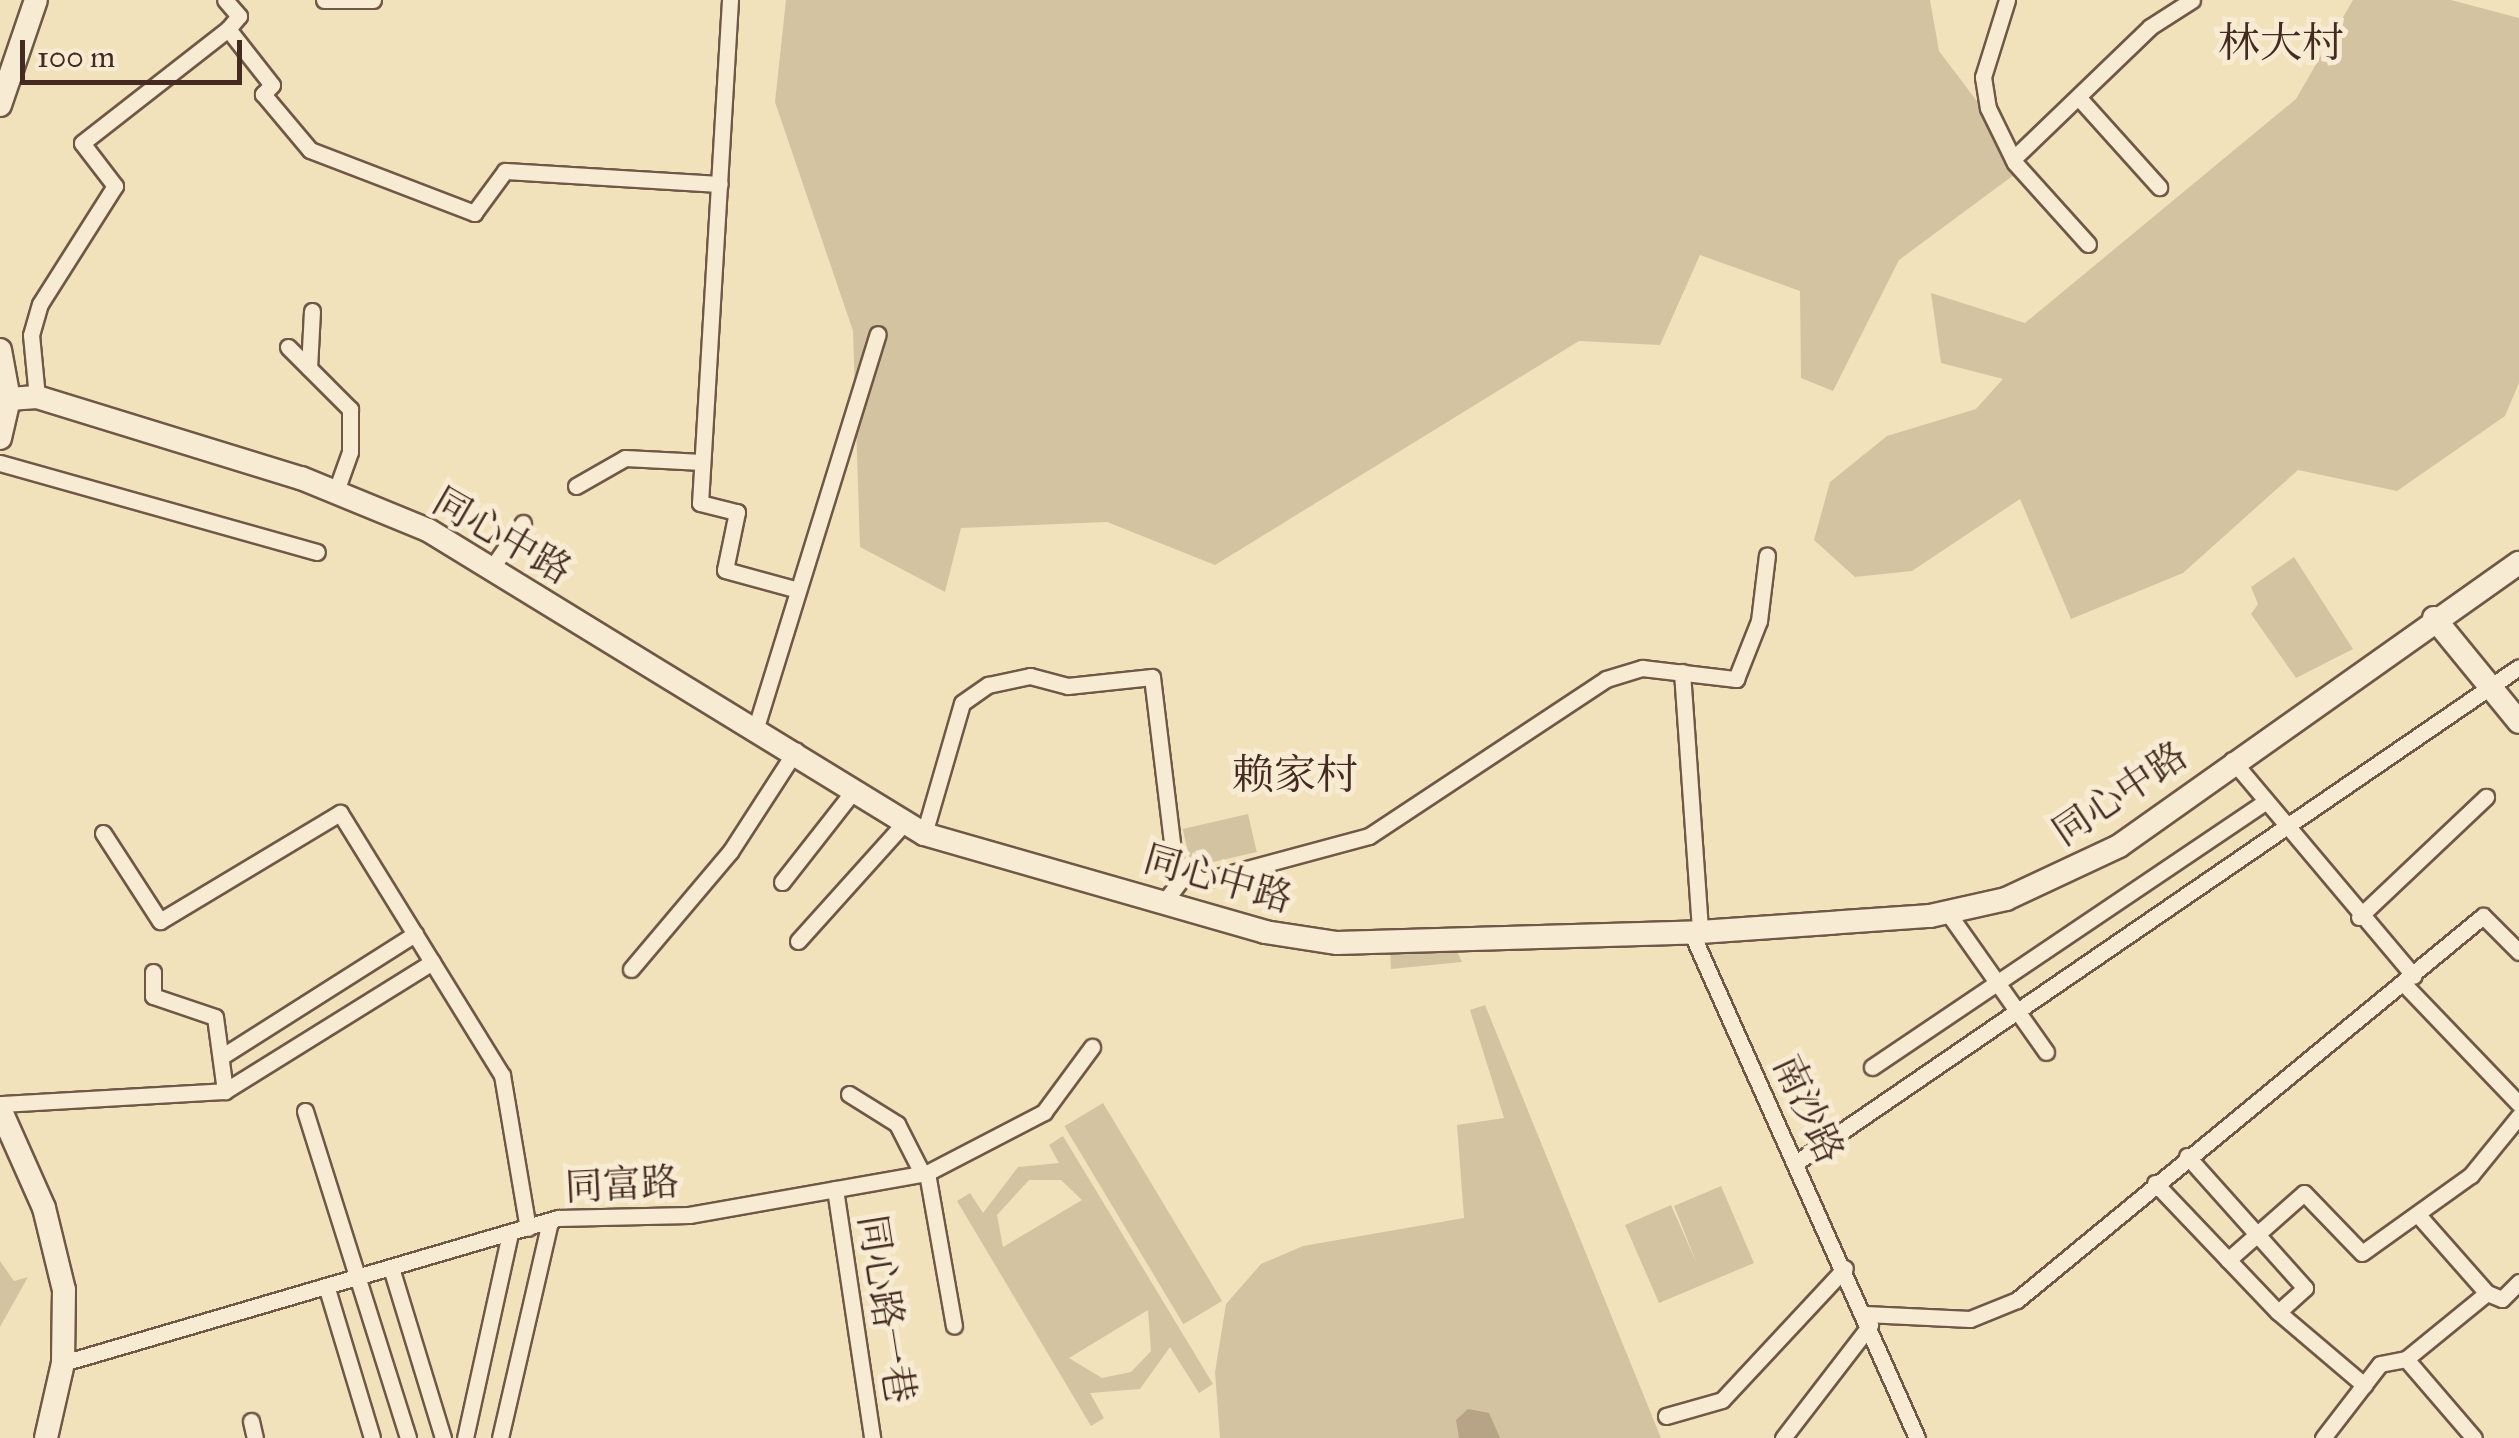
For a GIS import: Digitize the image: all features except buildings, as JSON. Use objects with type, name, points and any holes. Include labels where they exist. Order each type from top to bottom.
[{"type":"street","points":[[0,106],[36,0]]},
{"type":"street","points":[[36,397],[30,335],[40,304],[115,186],[82,143],[230,33],[238,16],[225,0]]},
{"type":"street","points":[[324,0],[374,0]]},
{"type":"street","points":[[730,0],[700,503],[737,512],[725,570],[795,588]]},
{"type":"street","points":[[2007,0],[1983,77],[2012,159],[2088,244]]},
{"type":"street","points":[[2012,159],[2150,26],[2192,0]]},
{"type":"street","points":[[230,33],[272,85],[263,94],[310,150],[474,213],[504,171],[720,184]]},
{"type":"street","points":[[2079,98],[2160,187]]},
{"type":"street","points":[[309,368],[312,311]]},
{"type":"street","points":[[757,724],[795,588],[878,334]]},
{"type":"street","points":[[288,347],[350,409],[350,452],[336,491]]},
{"type":"street","points":[[0,350],[5,403],[0,438]]},
{"type":"street","name":"同心中路","points":[[5,403],[36,397],[336,491],[491,569],[757,724],[915,828],[1166,901],[1338,943],[1696,932],[1948,913],[2078,869],[2434,618],[2519,563]]},
{"type":"street","points":[[576,486],[626,458],[702,462]]},
{"type":"street","points":[[0,463],[317,552]]},
{"type":"street","points":[[491,569],[523,523]]},
{"type":"street","points":[[798,941],[915,828],[962,703],[975,693],[1018,676],[1068,686],[1152,677],[1174,860],[1202,882],[1369,836],[1606,679],[1642,668],[1736,678],[1759,621],[1767,554]]},
{"type":"street","points":[[2434,618],[2519,722]]},
{"type":"street","points":[[1797,1162],[2288,830],[2519,667]]},
{"type":"street","points":[[1682,672],[1696,932]]},
{"type":"street","points":[[631,969],[730,852],[796,750]]},
{"type":"street","points":[[2232,760],[2409,980],[2519,1104]]},
{"type":"street","points":[[782,882],[855,789]]},
{"type":"street","points":[[2359,917],[2486,797]]},
{"type":"street","points":[[1872,1067],[2266,802]]},
{"type":"street","points":[[103,833],[160,922],[340,813],[502,1075],[528,1228]]},
{"type":"street","points":[[1166,901],[1188,870]]},
{"type":"street","points":[[1948,913],[2046,1052]]},
{"type":"street","points":[[1783,1438],[1868,1319],[1970,1320],[2017,1300],[2058,1274],[2155,1182],[2409,980],[2483,916],[2519,952]]},
{"type":"street","name":"南沙路","points":[[1696,932],[1917,1438]]},
{"type":"street","points":[[221,1057],[415,934]]},
{"type":"street","points":[[46,1438],[64,1362],[58,1254],[0,1107],[225,1090],[432,962]]},
{"type":"street","points":[[153,972],[153,996],[216,1017],[225,1090]]},
{"type":"street","name":"同富路","points":[[64,1362],[328,1292],[550,1220],[689,1215],[924,1173],[1044,1112],[1092,1047]]},
{"type":"street","points":[[848,1094],[896,1124],[924,1173],[954,1326]]},
{"type":"street","points":[[305,1111],[408,1438]]},
{"type":"street","points":[[2228,1260],[2304,1193],[2362,1252],[2420,1216],[2471,1176],[2519,1116]]},
{"type":"street","points":[[2187,1156],[2305,1288],[2278,1312]]},
{"type":"street","points":[[2155,1182],[2278,1312],[2364,1385]]},
{"type":"street","name":"同心路一巷","points":[[835,1189],[872,1438]]},
{"type":"street","points":[[2420,1216],[2487,1292],[2502,1299],[2519,1282]]},
{"type":"street","points":[[500,1438],[550,1220]]},
{"type":"street","points":[[465,1438],[510,1233]]},
{"type":"street","points":[[1666,1416],[1722,1400],[1845,1268]]},
{"type":"street","points":[[392,1271],[442,1438]]},
{"type":"street","points":[[328,1292],[372,1438]]},
{"type":"street","points":[[2323,1438],[2380,1364],[2406,1360],[2487,1292]]},
{"type":"street","points":[[2406,1360],[2474,1438]]},
{"type":"street","points":[[251,1421],[255,1438]]},
{"type":"shaded area","points":[[786,0],[1930,0],[1939,51],[2026,166],[1899,260],[1833,391],[1801,378],[1800,291],[1700,255],[1660,345],[1579,341],[1215,565],[1107,522],[961,528],[945,592],[860,547],[853,331],[775,102]]},
{"type":"shaded area","points":[[2353,0],[2451,0],[2519,18],[2519,383],[2505,416],[2397,491],[2298,470],[2183,573],[2071,619],[2020,499],[1912,571],[1855,577],[1814,540],[1830,482],[1887,436],[1976,409],[2003,379],[1941,363],[1931,293],[2025,323],[2296,99]]},
{"type":"shaded area","points":[[2294,557],[2353,649],[2296,678],[2251,614],[2258,604],[2251,587]]},
{"type":"shaded area","points":[[1248,814],[1257,852],[1191,867],[1183,829]]},
{"type":"shaded area","points":[[1390,948],[1456,949],[1462,962],[1391,969]]},
{"type":"shaded area","points":[[1485,1005],[1661,1438],[1220,1438],[1215,1372],[1226,1304],[1261,1264],[1303,1246],[1464,1218],[1457,1125],[1504,1118],[1470,1010]]},
{"type":"shaded area","points":[[1103,1103],[1222,1301],[1183,1324],[1064,1126]]},
{"type":"shaded area","points":[[1063,1136],[1213,1384],[1199,1393],[1170,1347],[1140,1389],[1090,1393],[1104,1418],[1091,1426],[957,1201],[970,1193],[983,1213],[1018,1167],[1059,1163],[1049,1145]],"holes":[[[1029,1180],[1061,1180],[1082,1200],[1003,1247],[997,1215]],[[1148,1310],[1151,1351],[1131,1372],[1102,1378],[1069,1358]]]},
{"type":"shaded area","points":[[1721,1186],[1754,1263],[1659,1303],[1625,1225],[1671,1205],[1697,1264],[1674,1206]]},
{"type":"shaded area","points":[[0,1261],[14,1281],[28,1277],[0,1327]]},
{"type":"shaded area","points":[[1468,1409],[1489,1413],[1500,1438],[1459,1438],[1456,1420]]},
{"type":"district","name":"林大村","points":[[2281,43]]},
{"type":"district","name":"赖家村","points":[[1295,775]]}]
